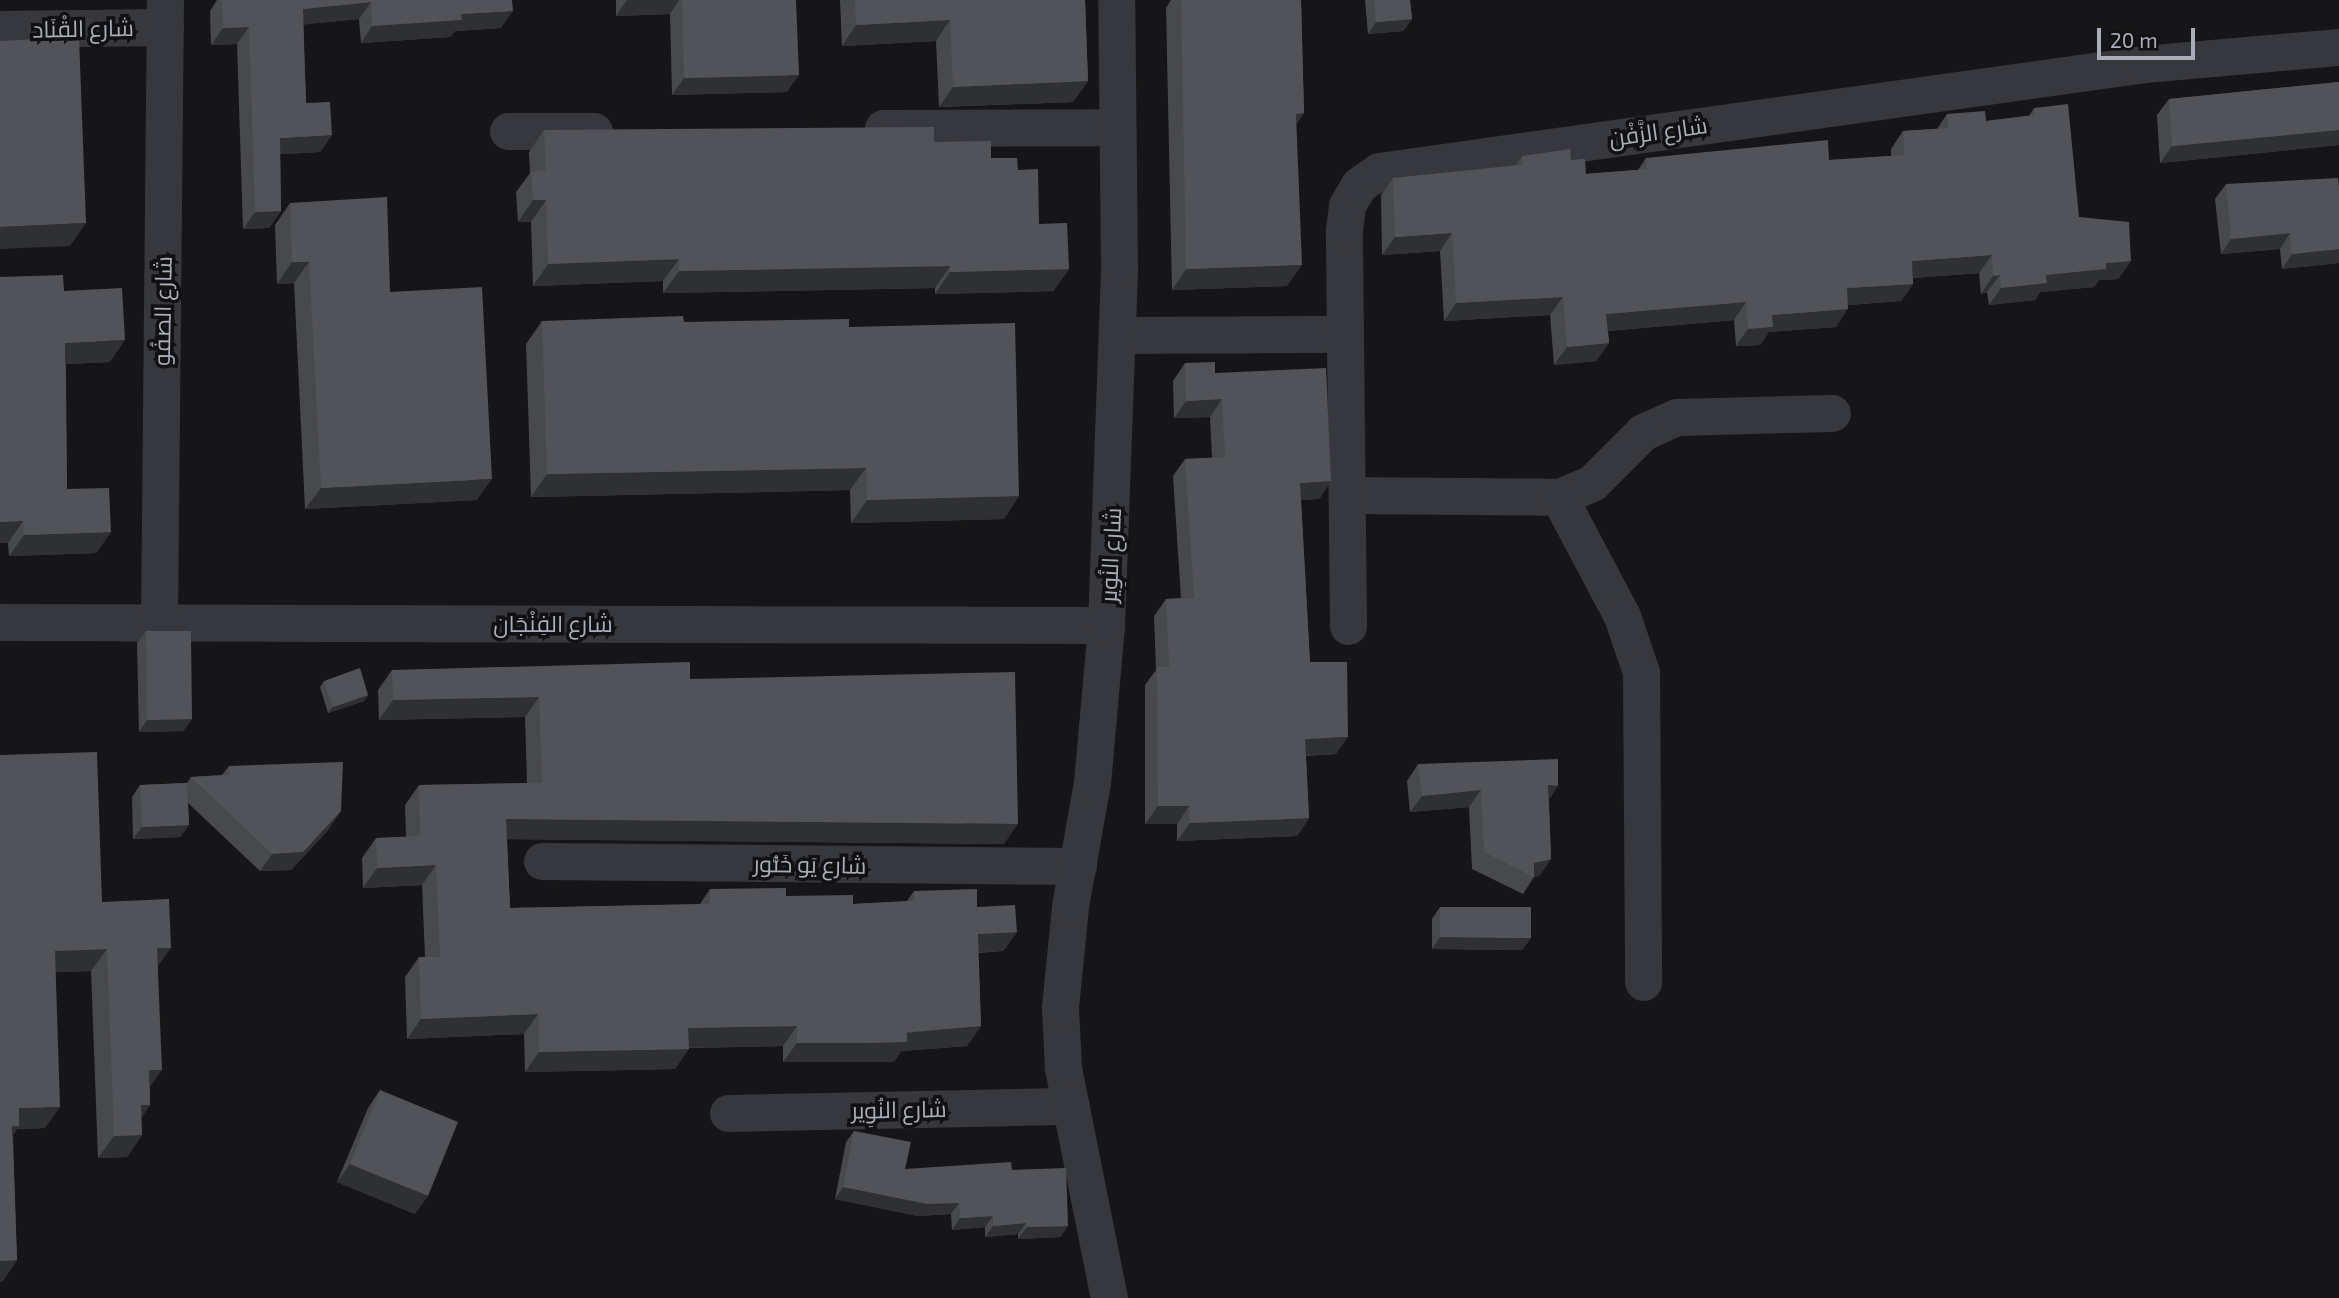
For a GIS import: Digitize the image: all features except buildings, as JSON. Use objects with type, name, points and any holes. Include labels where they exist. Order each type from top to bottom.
[{"type":"street","name":"شارع النُوِير","points":[[1109,1298],[1071,1106],[1060,1007],[1078,866],[1092,783],[1106,625],[1117,335],[1116,0]]},
{"type":"street","name":"شارع القْنَاد","points":[[0,29],[165,14]]},
{"type":"street","name":"شارع الصفُو","points":[[159,622],[165,14]]},
{"type":"street","name":"شارع الزَّفْن","points":[[1348,626],[1345,334],[1347,205],[1359,185],[1379,171],[2144,64],[2339,47]]},
{"type":"street","points":[[854,129],[1117,127]]},
{"type":"street","points":[[508,131],[632,130]]},
{"type":"street","points":[[1117,335],[1345,334]]},
{"type":"street","points":[[1347,495],[1559,497],[1592,483],[1643,432],[1677,417],[1832,412]]},
{"type":"street","points":[[1559,497],[1622,615],[1641,672],[1643,982]]},
{"type":"street","name":"شارع الفِنْجَان","points":[[0,622],[1106,625]]},
{"type":"street","name":"شارع يَو خَنُّور","points":[[542,861],[1078,866]]},
{"type":"street","name":"شارع النُوِير","points":[[728,1113],[1071,1106]]}]
